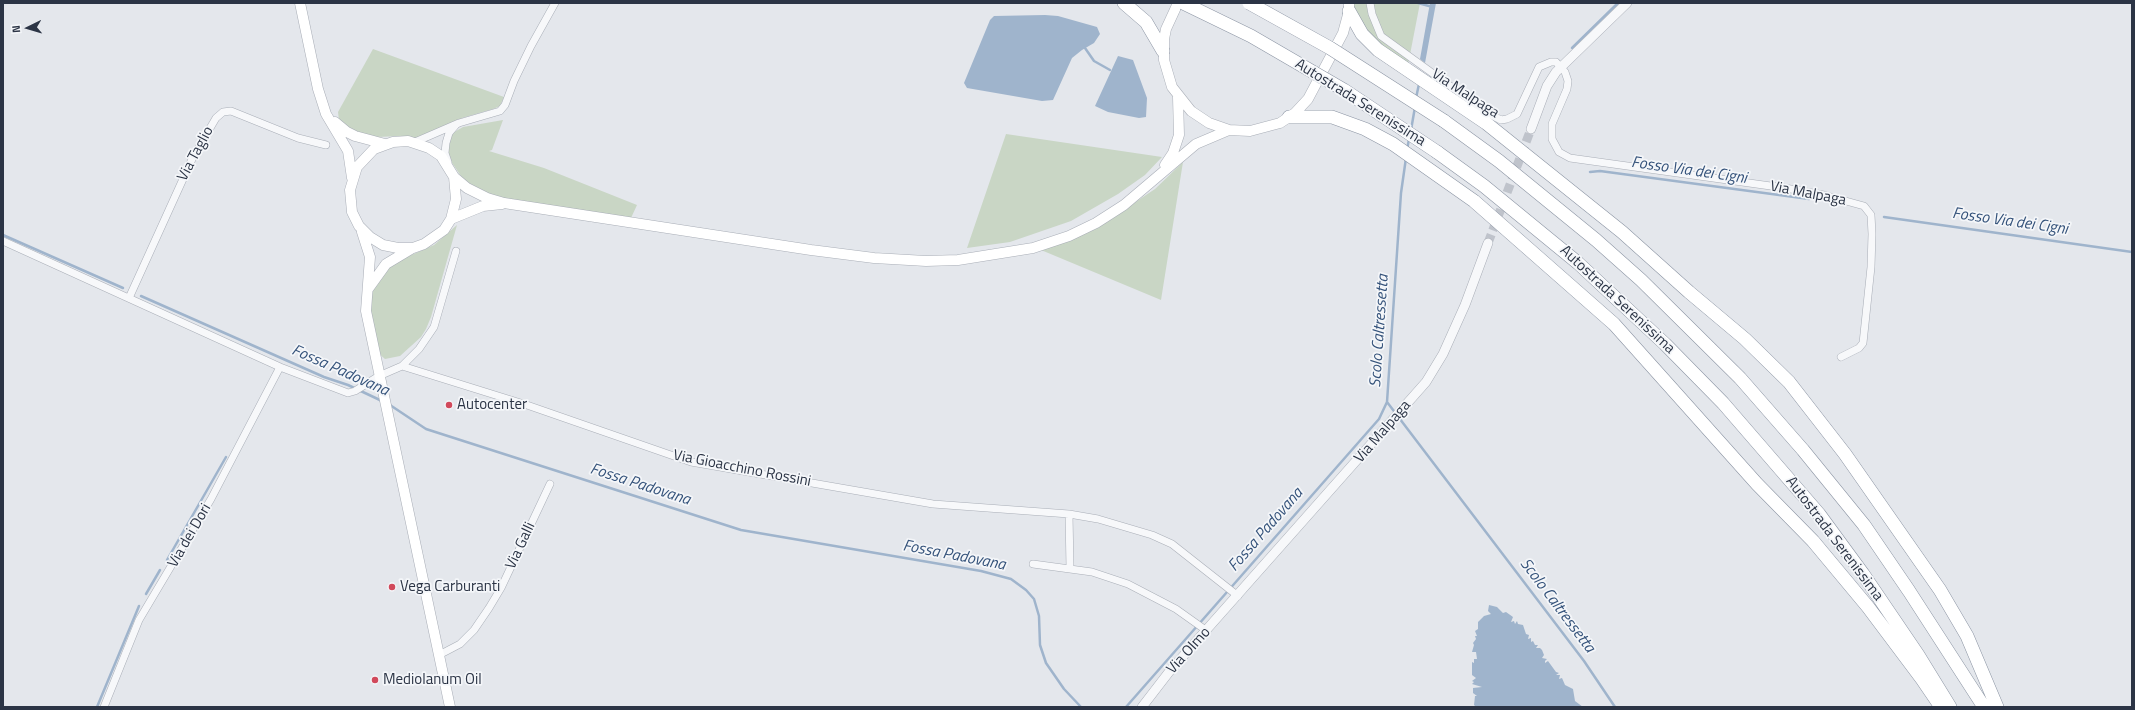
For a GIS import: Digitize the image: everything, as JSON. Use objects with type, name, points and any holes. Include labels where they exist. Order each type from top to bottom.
[{"type":"highway","points":[[1124,3],[1146,22],[1163,51]]},
{"type":"highway","name":"Autostrada Serenissima","points":[[1183,3],[1250,36],[1344,90],[1437,152],[1484,186],[1578,263],[1665,344],[1723,403],[1819,514],[1867,580],[1918,655],[1950,707]]},
{"type":"highway","name":"Autostrada Serenissima","points":[[1249,3],[1330,48],[1444,121],[1499,161],[1596,240],[1641,280],[1740,378],[1804,450],[1864,525],[1909,591],[1984,707]]},
{"type":"highway","points":[[1349,7],[1362,34],[1372,45],[1403,66],[1432,80],[1622,232],[1689,292],[1745,338],[1789,382],[1844,454],[1940,590],[1967,636],[1997,707]]},
{"type":"highway","points":[[1289,117],[1332,117],[1365,129],[1393,144],[1474,201],[1614,324],[1757,484],[1813,541],[1868,607],[1922,678],[1941,707]]},
{"type":"main road","points":[[300,3],[318,89],[326,114],[348,151],[352,178]]},
{"type":"main road","points":[[1152,182],[1170,158],[1177,144],[1180,118],[1177,95],[1167,74],[1163,51],[1166,29],[1178,3]]},
{"type":"main road","points":[[450,707],[382,394],[366,311],[370,257],[350,205],[352,178],[364,157],[385,144],[400,141],[415,142],[429,148],[440,156],[452,173],[475,193],[504,203],[811,250],[874,258],[958,260],[1033,248],[1069,236],[1096,223],[1124,205],[1196,144],[1228,130],[1260,130],[1289,117],[1302,105],[1313,91],[1340,38],[1349,7]]},
{"type":"main road","points":[[1177,95],[1199,117],[1228,130]]},
{"type":"main road","points":[[326,114],[347,132],[366,140],[385,144]]},
{"type":"main road","points":[[368,289],[386,264],[413,248],[435,238],[451,219],[456,199],[452,173]]},
{"type":"main road","points":[[451,219],[483,206],[504,203]]},
{"type":"main road","points":[[359,226],[370,237],[383,245],[398,248],[413,248]]},
{"type":"street","points":[[415,142],[459,122],[500,111],[505,105],[514,81],[531,46],[555,3]]},
{"type":"street","name":"Via Malpaga","points":[[1370,3],[1372,14],[1381,36],[1404,53],[1432,80],[1489,114],[1504,120],[1514,116],[1519,110],[1539,67],[1551,62],[1556,62],[1561,66],[1568,82],[1552,124],[1554,146],[1564,156],[1824,195],[1864,206],[1869,210],[1872,222],[1871,267],[1863,343],[1859,348],[1841,357]]},
{"type":"street","points":[[1531,129],[1547,86],[1561,66],[1627,3]]},
{"type":"street","name":"Via Taglio","points":[[129,298],[193,156],[216,118],[223,112],[231,111],[298,138],[326,145]]},
{"type":"street","points":[[452,173],[445,153],[446,143],[449,133],[459,122]]},
{"type":"street","points":[[3,241],[280,367],[348,393],[355,391],[379,376],[402,366],[419,349],[434,327],[456,251]]},
{"type":"street","name":"Via Malpaga","points":[[1236,595],[1420,390],[1438,364],[1465,305],[1488,243]]},
{"type":"street","name":"Via Gioacchino Rossini","points":[[402,366],[524,404],[691,462],[933,504],[1070,514],[1121,525],[1152,535],[1172,544],[1236,595]]},
{"type":"street","name":"Via dei Dori","points":[[104,707],[139,620],[211,499],[280,367]]},
{"type":"street","name":"Via Galli","points":[[439,655],[460,644],[474,630],[489,608],[501,588],[550,484]]},
{"type":"street","points":[[1070,514],[1070,568]]},
{"type":"street","points":[[1032,564],[1092,572],[1128,584],[1196,621],[1205,629]]},
{"type":"street","name":"Via Olmo","points":[[1142,707],[1205,629],[1236,595]]},
{"type":"green space","points":[[1353,3],[1420,3],[1407,70],[1379,49],[1355,12]]},
{"type":"green space","points":[[373,49],[504,97],[500,106],[462,118],[438,132],[416,139],[402,136],[376,137],[356,133],[339,120],[338,112]]},
{"type":"green space","points":[[503,120],[492,150],[489,151],[544,168],[637,205],[631,218],[507,200],[484,195],[465,182],[448,157],[448,142],[451,134],[463,127]]},
{"type":"green space","points":[[1006,134],[1162,157],[1145,175],[1118,194],[1071,221],[1010,242],[967,248]]},
{"type":"green space","points":[[1183,162],[1161,300],[1041,250],[1116,215],[1155,189]]},
{"type":"green space","points":[[457,225],[431,317],[426,329],[421,337],[400,356],[385,359],[377,352],[369,302],[377,280],[383,271],[400,260],[434,245]]},
{"type":"water","points":[[1430,3],[1436,3],[1425,63],[1420,59]]},
{"type":"water","points":[[994,16],[1058,16],[1097,27],[1100,34],[1094,43],[1072,58],[1053,100],[1042,101],[967,88],[964,83],[990,20]]},
{"type":"water","points":[[1118,56],[1133,60],[1147,98],[1146,117],[1139,118],[1108,112],[1095,106]]},
{"type":"water","points":[[1489,605],[1497,607],[1503,613],[1506,612],[1513,617],[1511,622],[1514,621],[1515,624],[1517,621],[1518,624],[1523,625],[1526,634],[1529,635],[1528,639],[1531,638],[1531,642],[1533,641],[1535,645],[1538,645],[1536,648],[1540,648],[1542,650],[1544,655],[1542,658],[1547,659],[1545,663],[1548,661],[1556,672],[1559,673],[1556,675],[1560,675],[1559,679],[1562,678],[1565,685],[1573,689],[1575,701],[1583,707],[1476,707],[1474,705],[1475,696],[1477,696],[1473,693],[1473,688],[1482,687],[1472,684],[1474,682],[1472,681],[1476,678],[1472,675],[1472,662],[1474,663],[1474,659],[1477,659],[1476,652],[1472,652],[1474,645],[1473,643],[1476,639],[1475,636],[1477,636],[1475,631],[1478,629],[1478,622],[1484,616],[1491,614],[1488,611]]},
{"type":"waterway","points":[[1418,3],[1429,6]]},
{"type":"waterway","points":[[1572,48],[1618,3]]},
{"type":"waterway","points":[[1085,48],[1094,61],[1110,70]]},
{"type":"waterway","name":"Scolo Caltressetta","points":[[1416,98],[1419,84]]},
{"type":"waterway","name":"Scolo Caltressetta","points":[[1411,130],[1415,107]]},
{"type":"waterway","name":"Scolo Caltressetta","points":[[1407,150],[1409,139]]},
{"type":"waterway","name":"Scolo Caltressetta","points":[[1406,158],[1401,193],[1387,402],[1584,661],[1615,707]]},
{"type":"waterway","name":"Fosso Via dei Cigni","points":[[1590,172],[1600,171],[1809,199]]},
{"type":"waterway","name":"Fosso Via dei Cigni","points":[[1884,217],[2132,252]]},
{"type":"waterway","name":"Fossa Padovana","points":[[3,235],[123,288]]},
{"type":"waterway","name":"Fossa Padovana","points":[[141,296],[382,401]]},
{"type":"waterway","name":"Fossa Padovana","points":[[1126,707],[1379,419],[1387,402]]},
{"type":"waterway","name":"Fossa Padovana","points":[[390,405],[426,429],[741,530],[981,571],[1011,579],[1026,590],[1034,599],[1039,616],[1040,645],[1046,663],[1064,689],[1081,707]]},
{"type":"waterway","points":[[167,560],[226,457]]},
{"type":"waterway","points":[[146,594],[160,570]]},
{"type":"waterway","points":[[97,707],[139,606]]},
{"type":"tunnel","points":[[1488,243],[1531,129]]},
{"type":"place","name":"Autocenter","points":[[449,405]]},
{"type":"place","name":"Vega Carburanti","points":[[392,587]]},
{"type":"place","name":"Mediolanum Oil","points":[[375,680]]}]
